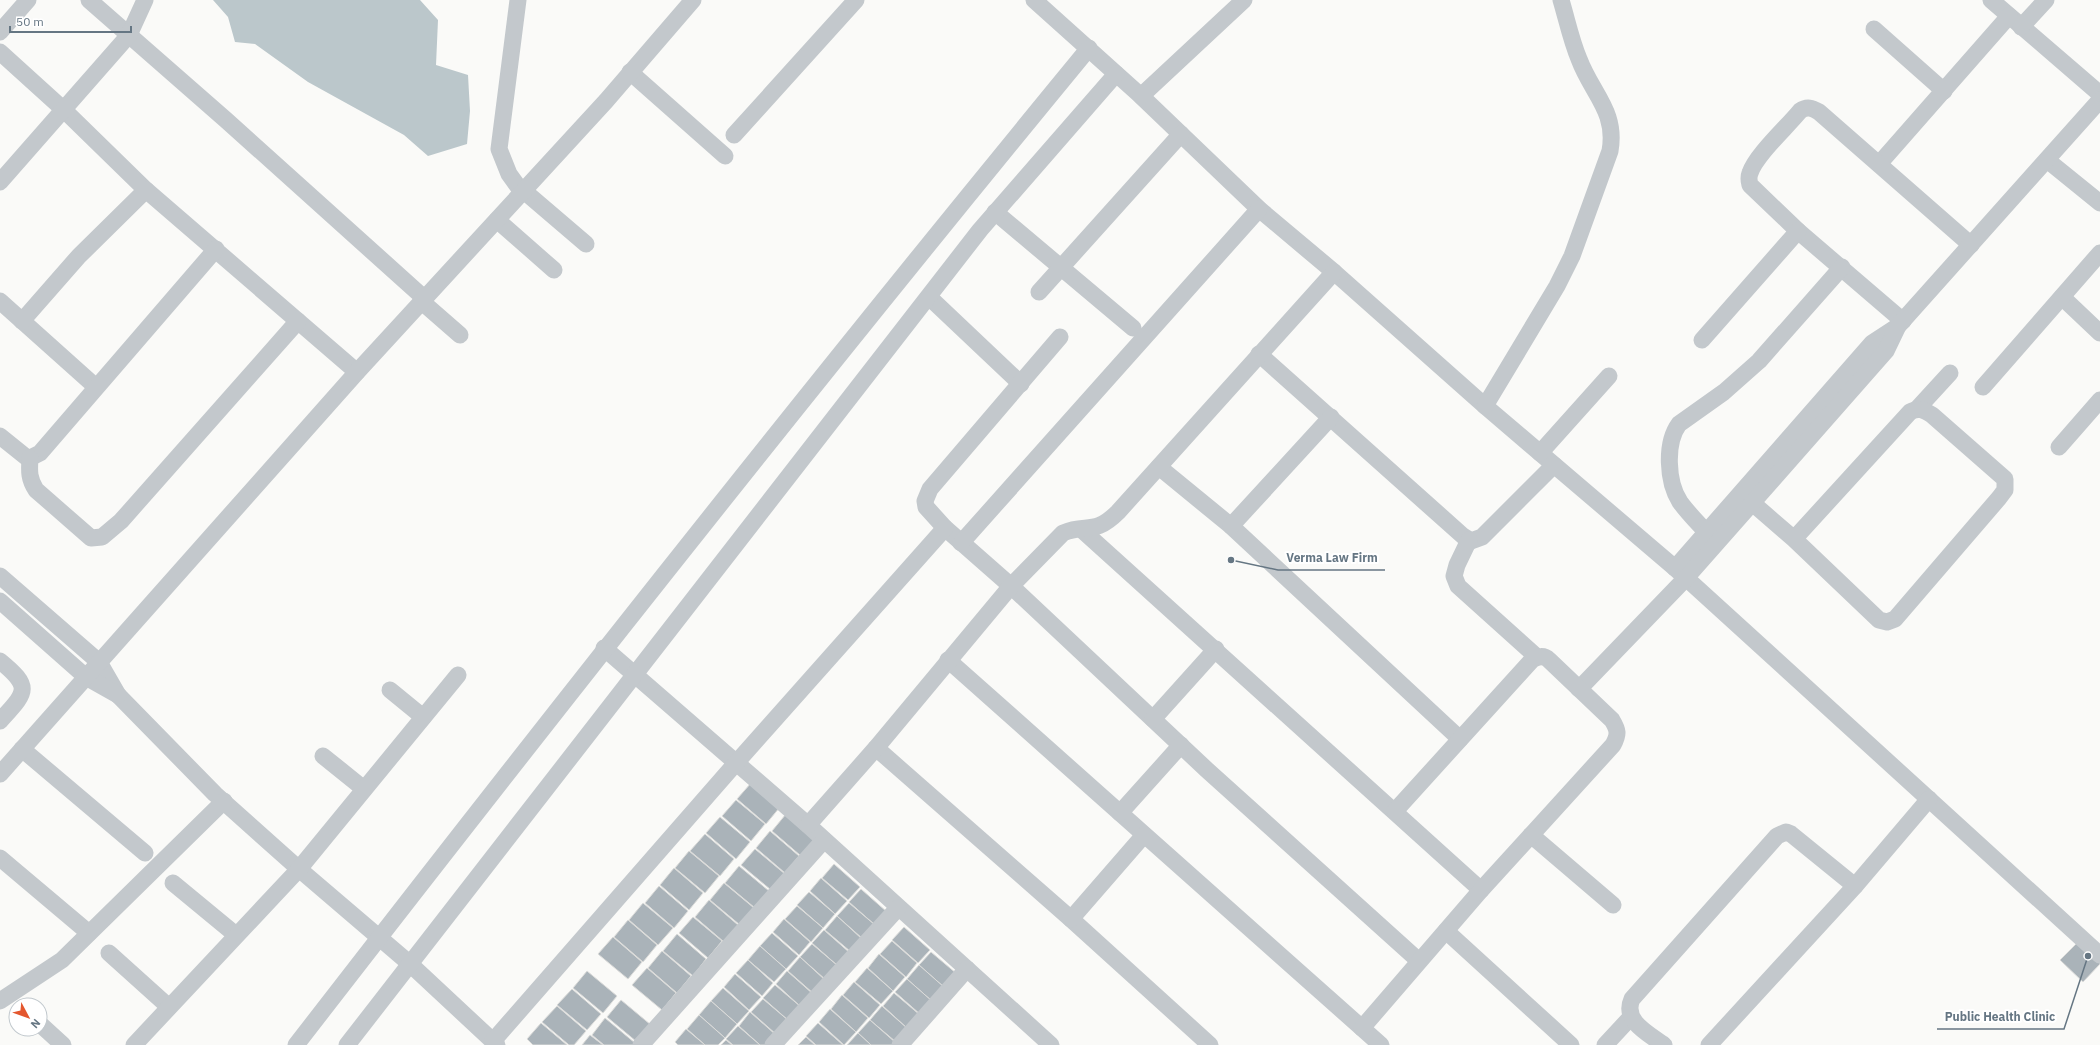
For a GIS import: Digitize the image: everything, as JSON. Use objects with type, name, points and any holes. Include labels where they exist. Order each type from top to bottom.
[{"type":"street","points":[[0,32],[28,0]]},
{"type":"street","points":[[89,0],[226,120],[423,299],[460,335]]},
{"type":"street","points":[[0,182],[129,35],[145,0]]},
{"type":"street","points":[[518,0],[500,149],[509,174],[523,192],[586,244]]},
{"type":"street","points":[[0,774],[357,372],[523,192],[693,0]]},
{"type":"street","points":[[734,136],[856,0]]},
{"type":"street","points":[[1034,0],[1141,96],[1259,209],[1334,272],[1485,406],[1681,573],[2100,955]]},
{"type":"street","points":[[1141,96],[1244,0]]},
{"type":"street","points":[[1485,406],[1557,286],[1572,256],[1610,151],[1612,139],[1610,120],[1580,61],[1572,41],[1561,0]]},
{"type":"street","points":[[1991,0],[2100,94]]},
{"type":"street","points":[[1879,164],[1944,91],[2015,22],[2046,0]]},
{"type":"street","points":[[1874,29],[1944,91]]},
{"type":"street","points":[[296,1045],[604,648],[793,410],[1089,48]]},
{"type":"street","points":[[0,52],[64,110],[146,190],[357,372]]},
{"type":"street","points":[[630,72],[725,156]]},
{"type":"street","points":[[347,1045],[409,963],[635,676],[785,480],[995,212],[1116,74]]},
{"type":"street","points":[[1579,689],[1748,499],[1886,351],[1901,323],[2100,100]]},
{"type":"street","points":[[1901,323],[1842,267],[1798,231],[1755,192],[1748,179],[1758,160],[1800,111],[1805,108],[1811,108],[1819,112],[1971,245]]},
{"type":"street","points":[[1039,292],[1181,134]]},
{"type":"street","points":[[2047,160],[2100,203]]},
{"type":"street","points":[[22,321],[79,256],[146,190]]},
{"type":"street","points":[[961,543],[1259,209]]},
{"type":"street","points":[[995,212],[1133,328]]},
{"type":"street","points":[[497,220],[554,270]]},
{"type":"street","points":[[1702,340],[1798,231]]},
{"type":"street","points":[[0,436],[22,455],[30,458],[40,453],[216,249]]},
{"type":"street","points":[[1983,387],[2100,253]]},
{"type":"street","points":[[1707,532],[1679,500],[1673,484],[1669,459],[1671,440],[1674,431],[1684,420],[1724,392],[1759,361],[1842,267]]},
{"type":"street","points":[[808,825],[876,748],[948,660],[1012,586],[1063,533],[1074,529],[1082,530],[1094,528],[1110,521],[1334,272]]},
{"type":"street","points":[[929,297],[1021,384]]},
{"type":"street","points":[[2062,297],[2100,333]]},
{"type":"street","points":[[0,301],[96,387]]},
{"type":"street","points":[[30,458],[30,481],[36,490],[91,538],[102,537],[121,521],[298,320]]},
{"type":"street","points":[[1060,337],[930,489],[925,501],[926,507],[961,543],[1012,586],[1181,745],[1419,961]]},
{"type":"street","points":[[1259,354],[1469,540],[1482,537],[1554,465]]},
{"type":"street","points":[[1794,539],[1910,412],[1918,409],[1950,373]]},
{"type":"street","points":[[1540,453],[1610,376]]},
{"type":"street","points":[[2059,447],[2100,400]]},
{"type":"street","points":[[1748,499],[1794,539],[1879,620],[1887,622],[1895,619],[2005,490],[2005,479],[1932,415],[1924,410],[1918,409]]},
{"type":"street","points":[[1231,526],[1331,417]]},
{"type":"street","points":[[1159,467],[1231,526],[1460,739]]},
{"type":"street","points":[[1681,573],[1707,532],[1748,499]]},
{"type":"street","points":[[0,576],[99,662],[118,695],[224,801],[299,869],[409,963],[495,1043],[736,762],[945,528]]},
{"type":"street","points":[[1082,530],[1216,649],[1481,890]]},
{"type":"street","points":[[1469,540],[1457,564],[1454,576],[1458,586],[1537,657]]},
{"type":"street","points":[[0,601],[86,677],[118,695]]},
{"type":"street","points":[[604,648],[808,825],[1051,1045]]},
{"type":"street","points":[[1153,719],[1216,649]]},
{"type":"street","points":[[1362,1028],[1481,890],[1613,744],[1618,736],[1618,729],[1612,720],[1550,660],[1546,657],[1537,657],[1532,660],[1395,811]]},
{"type":"street","points":[[948,660],[1381,1045]]},
{"type":"street","points":[[0,661],[17,675],[22,684],[23,691],[20,698],[0,721]]},
{"type":"street","points":[[134,1045],[299,869],[458,675]]},
{"type":"street","points":[[390,690],[423,717]]},
{"type":"street","points":[[1120,813],[1181,745]]},
{"type":"street","points":[[876,748],[1070,918],[1210,1045]]},
{"type":"street","points":[[22,749],[145,853]]},
{"type":"street","points":[[323,756],[364,789]]},
{"type":"street","points":[[1709,1045],[1855,886],[1930,799]]},
{"type":"street","points":[[3,994],[62,960],[224,801]]},
{"type":"street","points":[[1664,1045],[1639,1026],[1631,1016],[1629,1006],[1638,991],[1777,836],[1782,833],[1791,834],[1855,886]]},
{"type":"street","points":[[1070,918],[1144,835]]},
{"type":"street","points":[[1531,836],[1613,905]]},
{"type":"street","points":[[641,1045],[824,840]]},
{"type":"street","points":[[0,858],[89,933]]},
{"type":"street","points":[[173,883],[236,935]]},
{"type":"street","points":[[773,1045],[898,908]]},
{"type":"street","points":[[1446,931],[1571,1045]]},
{"type":"street","points":[[109,954],[169,1007]]},
{"type":"street","points":[[900,1045],[967,969]]},
{"type":"street","points":[[1605,1045],[1631,1016]]},
{"type":"street","points":[[48,1031],[63,1045]]},
{"type":"shaded area","points":[[213,0],[420,0],[438,20],[436,65],[468,75],[470,111],[467,144],[428,156],[404,135],[308,82],[255,44],[235,42],[228,17]]},
{"type":"building","points":[[751,783],[780,807],[766,824],[737,799]]},
{"type":"building","points":[[736,800],[765,824],[751,841],[722,816]]},
{"type":"building","points":[[786,814],[815,839],[801,856],[772,831]]},
{"type":"building","points":[[720,817],[750,842],[736,859],[706,833]]},
{"type":"building","points":[[770,831],[799,856],[785,873],[756,848]]},
{"type":"building","points":[[705,834],[734,859],[720,876],[690,851]]},
{"type":"building","points":[[755,849],[785,874],[771,890],[741,865]]},
{"type":"building","points":[[689,851],[719,876],[705,893],[675,868]]},
{"type":"building","points":[[834,864],[860,887],[848,900],[822,878]]},
{"type":"building","points":[[739,866],[769,891],[755,908],[725,883]]},
{"type":"building","points":[[674,868],[703,893],[689,910],[660,885]]},
{"type":"building","points":[[821,878],[847,901],[835,914],[810,891]]},
{"type":"building","points":[[724,883],[754,908],[740,925],[710,900]]},
{"type":"building","points":[[659,886],[688,911],[674,928],[645,903]]},
{"type":"building","points":[[861,889],[887,912],[875,925],[849,902]]},
{"type":"building","points":[[809,892],[835,914],[823,928],[797,905]]},
{"type":"building","points":[[709,900],[738,925],[724,942],[695,917]]},
{"type":"building","points":[[643,903],[673,928],[658,945],[629,920]]},
{"type":"building","points":[[849,903],[875,925],[863,939],[837,916]]},
{"type":"building","points":[[797,906],[823,928],[811,942],[785,919]]},
{"type":"building","points":[[837,916],[862,939],[851,952],[825,930]]},
{"type":"building","points":[[693,917],[722,941],[708,958],[679,933]]},
{"type":"building","points":[[784,919],[810,942],[799,955],[773,932]]},
{"type":"building","points":[[628,920],[657,945],[643,962],[614,937]]},
{"type":"building","points":[[904,927],[930,950],[918,963],[892,940]]},
{"type":"building","points":[[824,930],[850,953],[838,966],[812,943]]},
{"type":"building","points":[[772,933],[798,956],[786,969],[760,946]]},
{"type":"building","points":[[677,934],[706,959],[693,976],[663,951]]},
{"type":"building","points":[[613,937],[642,962],[628,979],[598,954]]},
{"type":"building","points":[[892,941],[917,963],[906,977],[880,954]]},
{"type":"building","points":[[2079,941],[2100,961],[2100,964],[2083,982],[2060,960]]},
{"type":"building","points":[[812,944],[838,966],[826,980],[800,957]]},
{"type":"building","points":[[760,946],[786,969],[774,982],[748,960]]},
{"type":"building","points":[[662,951],[691,976],[677,993],[648,968]]},
{"type":"building","points":[[931,952],[957,974],[945,988],[919,965]]},
{"type":"building","points":[[879,954],[905,977],[893,991],[868,968]]},
{"type":"building","points":[[800,957],[825,980],[814,994],[788,971]]},
{"type":"building","points":[[748,960],[773,983],[762,996],[736,973]]},
{"type":"building","points":[[919,965],[945,988],[933,1002],[907,979]]},
{"type":"building","points":[[647,968],[676,993],[662,1010],[632,985]]},
{"type":"building","points":[[867,968],[893,991],[881,1004],[855,982]]},
{"type":"building","points":[[587,971],[617,996],[603,1013],[573,988]]},
{"type":"building","points":[[787,971],[813,994],[801,1007],[776,984]]},
{"type":"building","points":[[735,974],[761,997],[749,1010],[724,987]]},
{"type":"building","points":[[907,979],[933,1002],[921,1015],[895,992]]},
{"type":"building","points":[[854,982],[880,1005],[869,1018],[843,995]]},
{"type":"building","points":[[775,985],[801,1007],[789,1021],[763,998]]},
{"type":"building","points":[[723,988],[749,1011],[737,1024],[711,1001]]},
{"type":"building","points":[[572,989],[601,1014],[587,1030],[557,1005]]},
{"type":"building","points":[[894,993],[920,1015],[908,1029],[883,1006]]},
{"type":"building","points":[[842,995],[868,1018],[856,1032],[831,1009]]},
{"type":"building","points":[[763,999],[789,1021],[777,1035],[751,1012]]},
{"type":"building","points":[[621,1000],[651,1025],[637,1042],[607,1017]]},
{"type":"building","points":[[711,1001],[737,1024],[725,1038],[699,1015]]},
{"type":"building","points":[[557,1006],[586,1031],[574,1045],[569,1045],[542,1022]]},
{"type":"building","points":[[882,1006],[908,1029],[896,1042],[870,1020]]},
{"type":"building","points":[[830,1009],[856,1032],[844,1045],[819,1022]]},
{"type":"building","points":[[750,1012],[776,1035],[768,1045],[760,1045],[739,1026]]},
{"type":"building","points":[[699,1015],[725,1038],[718,1045],[705,1045],[687,1029]]},
{"type":"building","points":[[605,1018],[635,1043],[633,1045],[604,1045],[592,1035]]},
{"type":"building","points":[[870,1020],[896,1043],[894,1045],[871,1045],[858,1033]]},
{"type":"building","points":[[541,1023],[567,1045],[533,1045],[527,1039]]},
{"type":"building","points":[[818,1023],[843,1045],[816,1045],[806,1036]]},
{"type":"building","points":[[738,1026],[760,1045],[733,1045],[726,1039]]},
{"type":"building","points":[[686,1029],[705,1045],[678,1045],[675,1042]]},
{"type":"building","points":[[858,1033],[871,1045],[847,1045]]},
{"type":"building","points":[[590,1035],[603,1045],[582,1045]]},
{"type":"building","points":[[806,1037],[815,1045],[798,1045]]},
{"type":"building","points":[[726,1040],[732,1045],[721,1045]]},
{"type":"place","name":"Verma Law Firm","points":[[1231,560]]},
{"type":"place","name":"Public Health Clinic","points":[[2088,956]]}]
